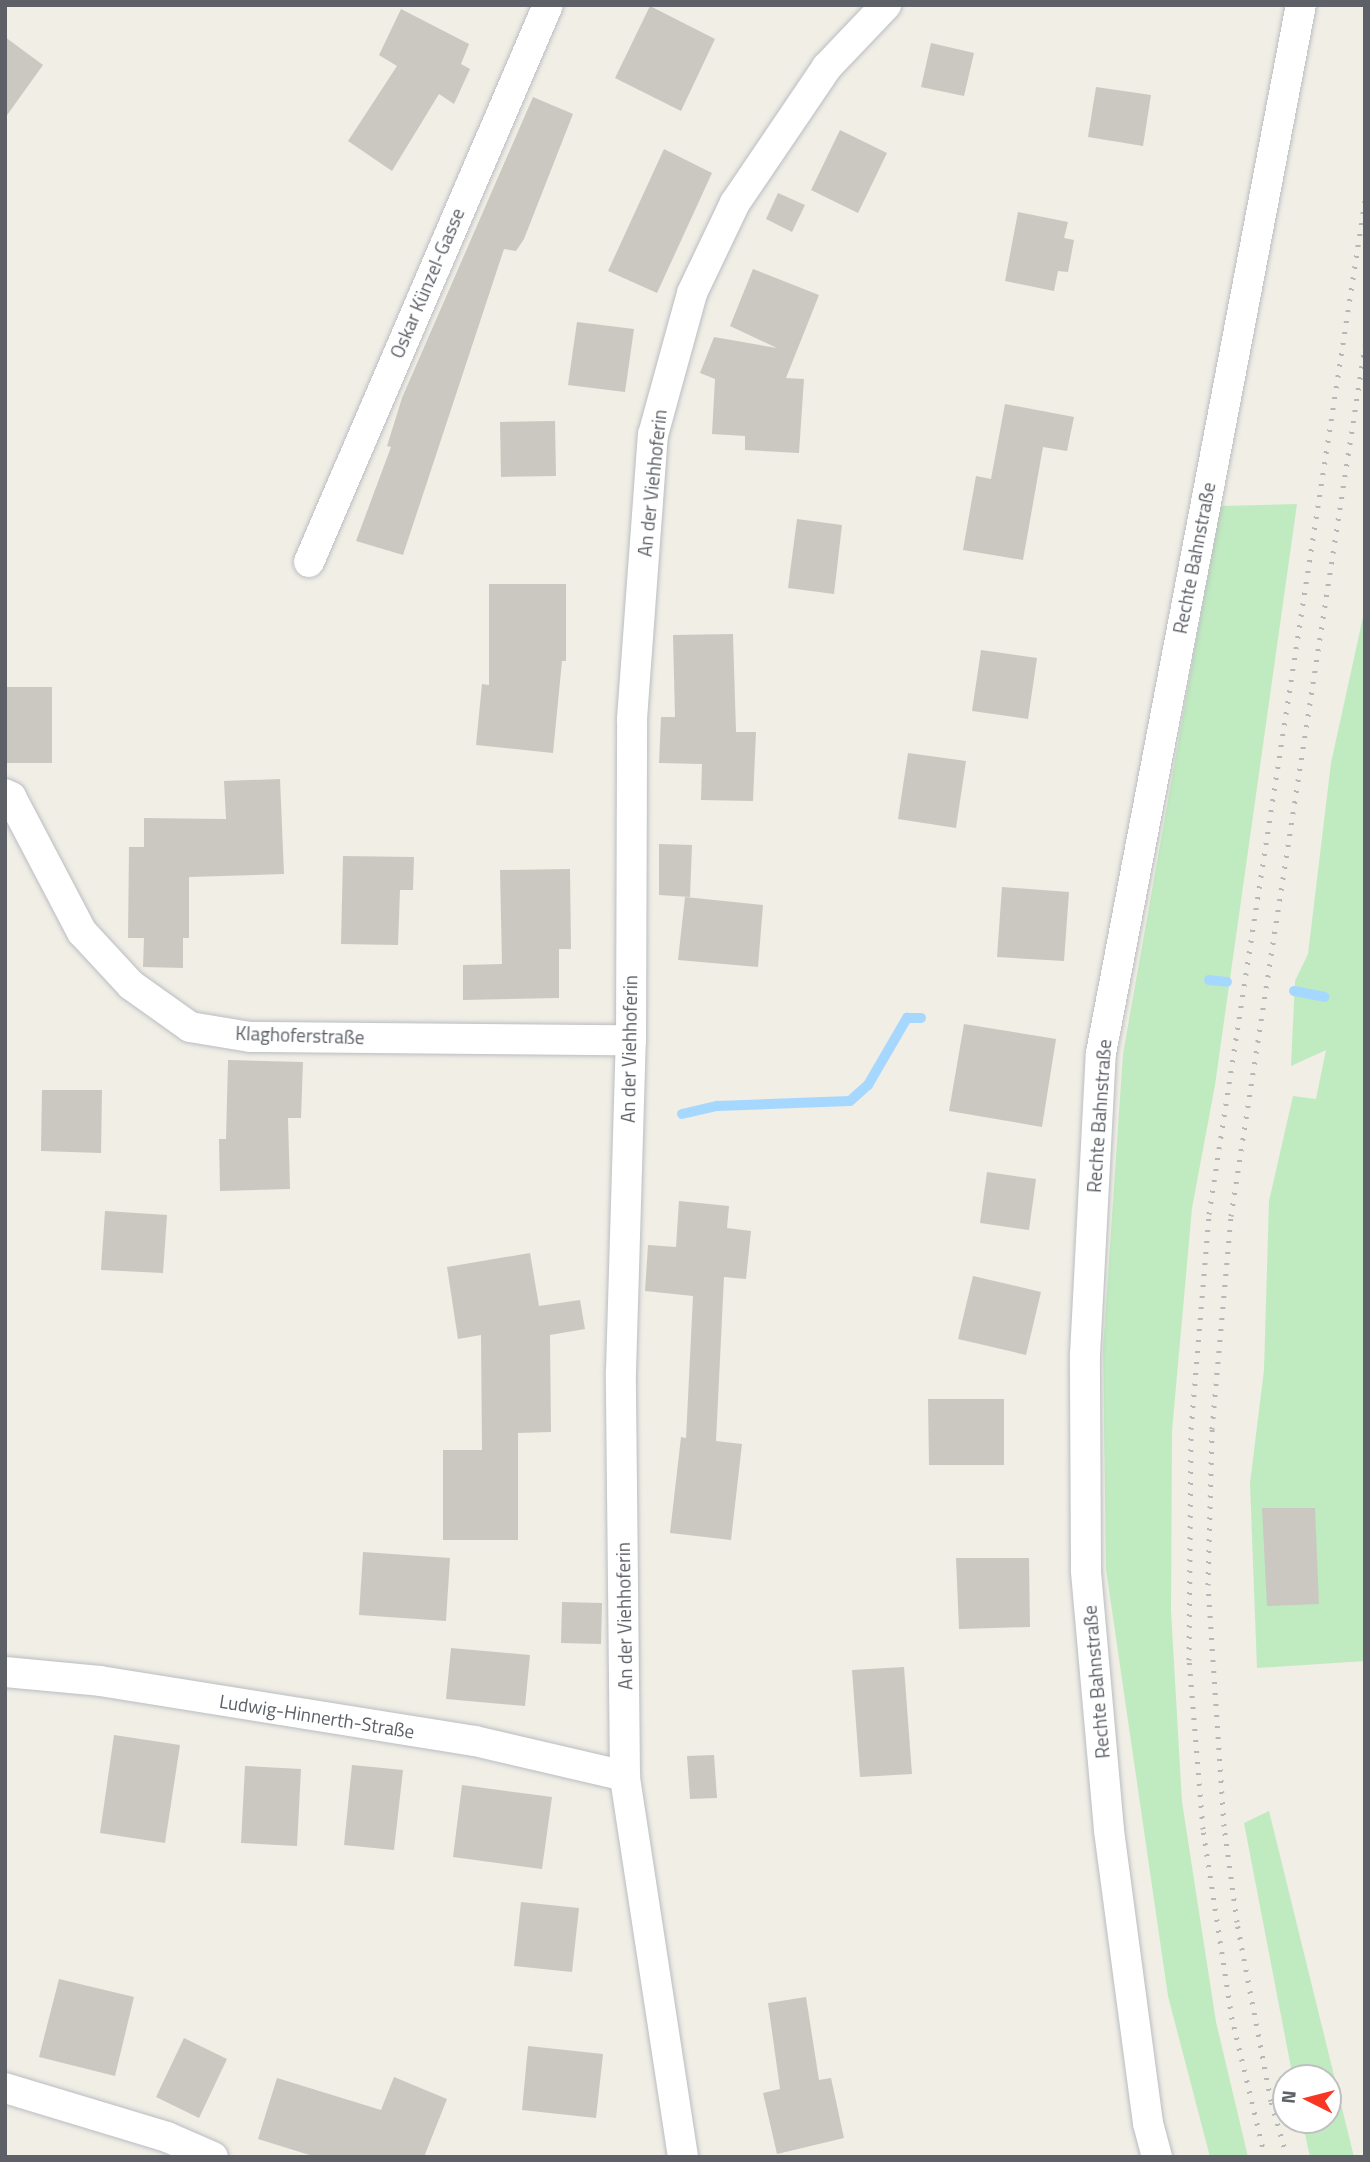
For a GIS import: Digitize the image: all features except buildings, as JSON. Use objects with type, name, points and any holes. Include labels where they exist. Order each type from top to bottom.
[{"type":"street","name":"Oskar Künzel-Gasse","points":[[309,562],[548,5]]},
{"type":"street","name":"An der Viehhoferin","points":[[683,2157],[625,1776],[621,1371],[631,1040],[632,719],[653,435],[666,379],[692,293],[735,203],[827,67],[886,5]]},
{"type":"street","name":"Rechte Bahnstraße","points":[[1157,2157],[1148,2123],[1109,1830],[1086,1570],[1086,1355],[1101,1053],[1300,5]]},
{"type":"street","name":"Klaghoferstraße","points":[[5,794],[11,797],[82,932],[131,985],[190,1027],[250,1037],[631,1040]]},
{"type":"street","name":"Ludwig-Hinnerth-Straße","points":[[5,1672],[100,1681],[475,1741],[625,1776]]},
{"type":"street","points":[[5,2088],[167,2137],[213,2157]]},
{"type":"green space","points":[[1297,504],[1215,1085],[1192,1208],[1172,1431],[1171,1611],[1182,1802],[1216,2022],[1248,2157],[1210,2157],[1168,1996],[1106,1569],[1103,1349],[1123,1054],[1220,506]]},
{"type":"green space","points":[[1365,608],[1365,1661],[1257,1668],[1250,1483],[1264,1370],[1269,1201],[1293,1096],[1316,1099],[1326,1050],[1291,1066],[1295,981],[1308,954],[1331,763]]},
{"type":"green space","points":[[1269,1811],[1331,2064],[1290,2064],[1244,1823]]},
{"type":"green space","points":[[1342,2108],[1354,2157],[1310,2157],[1305,2134],[1342,2134]]},
{"type":"waterway","points":[[1209,980],[1227,982]]},
{"type":"waterway","points":[[1294,991],[1324,997]]},
{"type":"waterway","points":[[682,1114],[718,1106],[850,1101],[868,1085],[907,1018],[921,1018]]},
{"type":"railway","points":[[1265,2157],[1232,2019],[1203,1829],[1189,1660],[1191,1429],[1209,1214],[1365,201]]},
{"type":"railway","points":[[1287,2157],[1271,2101],[1237,1922],[1224,1826],[1208,1585],[1212,1429],[1231,1216],[1365,345]]}]
